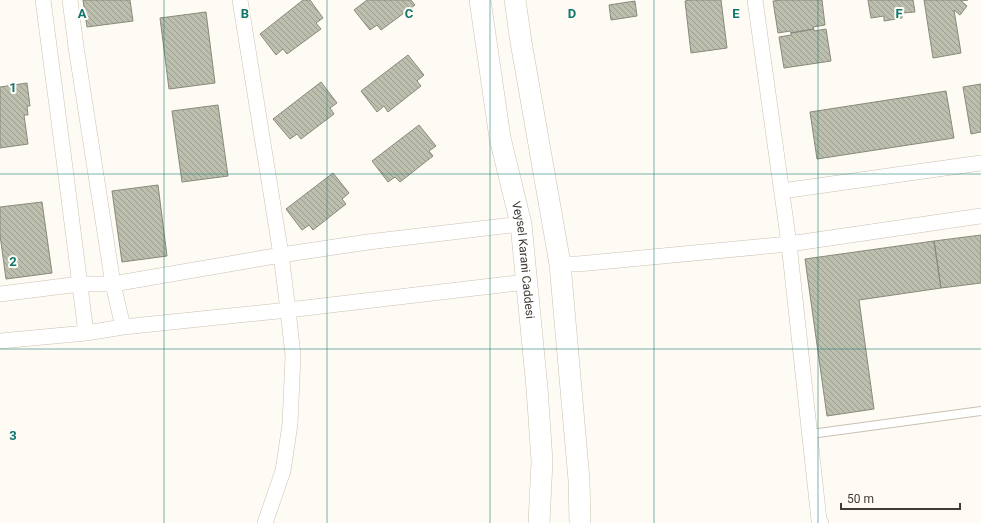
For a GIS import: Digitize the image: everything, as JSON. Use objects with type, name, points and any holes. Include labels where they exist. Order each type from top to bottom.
[{"type":"main road","name":"Veysel Karani Caddesi","points":[[480,0],[500,138],[521,224],[537,388],[542,461],[539,523]]},
{"type":"main road","points":[[515,0],[522,50],[560,264],[579,480],[580,523]]},
{"type":"street","points":[[43,0],[86,333]]},
{"type":"street","points":[[70,0],[113,284],[123,327]]},
{"type":"street","points":[[240,0],[281,255],[293,356],[290,424],[283,471],[265,523]]},
{"type":"street","points":[[755,0],[789,244],[811,434],[819,520],[821,523]]},
{"type":"street","points":[[782,191],[981,163]]},
{"type":"street","points":[[560,264],[578,264],[789,244],[981,216]]},
{"type":"street","points":[[0,294],[80,284],[113,284],[281,255],[368,242],[521,224]]},
{"type":"street","points":[[0,341],[86,333],[123,327],[288,310],[526,282]]},
{"type":"lane","points":[[811,434],[981,411]]},
{"type":"building","points":[[83,0],[130,0],[133,21],[87,27]]},
{"type":"building","points":[[303,0],[310,0],[323,18],[316,23],[321,29],[287,54],[283,49],[276,55],[260,34]]},
{"type":"building","points":[[367,0],[411,0],[415,5],[381,30],[377,25],[370,30],[354,10]]},
{"type":"building","points":[[721,0],[727,48],[691,53],[685,1]]},
{"type":"building","points":[[822,0],[825,25],[813,27],[814,29],[791,33],[790,31],[778,33],[773,1]]},
{"type":"building","points":[[868,0],[913,0],[915,12],[902,13],[902,18],[884,21],[884,16],[871,18]]},
{"type":"building","points":[[924,0],[968,0],[961,1],[967,6],[960,15],[954,10],[961,53],[933,58]]},
{"type":"building","points":[[635,1],[637,16],[611,20],[609,5]]},
{"type":"building","points":[[206,12],[215,83],[169,89],[160,18]]},
{"type":"building","points":[[814,29],[814,31],[826,29],[831,61],[784,68],[779,37],[791,35],[791,33]]},
{"type":"building","points":[[408,55],[424,75],[417,81],[421,86],[388,112],[384,106],[377,112],[361,91]]},
{"type":"building","points":[[321,82],[337,103],[330,108],[334,114],[301,139],[297,134],[290,139],[273,119]]},
{"type":"building","points":[[27,83],[30,106],[27,106],[28,115],[24,115],[28,144],[0,148],[0,87]]},
{"type":"building","points":[[981,84],[981,132],[971,134],[963,87]]},
{"type":"building","points":[[946,91],[954,138],[817,159],[810,112]]},
{"type":"building","points":[[218,105],[228,176],[182,182],[172,111]]},
{"type":"building","points":[[419,125],[436,146],[429,151],[433,156],[400,182],[395,177],[388,182],[372,161]]},
{"type":"building","points":[[333,173],[349,193],[342,199],[346,204],[313,230],[309,225],[302,230],[286,209]]},
{"type":"building","points":[[158,185],[167,256],[122,262],[112,191]]},
{"type":"building","points":[[42,202],[52,273],[6,279],[0,235],[0,207]]},
{"type":"building","points":[[981,235],[981,283],[941,288],[934,241]]},
{"type":"building","points":[[934,241],[941,288],[859,300],[874,409],[827,416],[805,259]]}]
